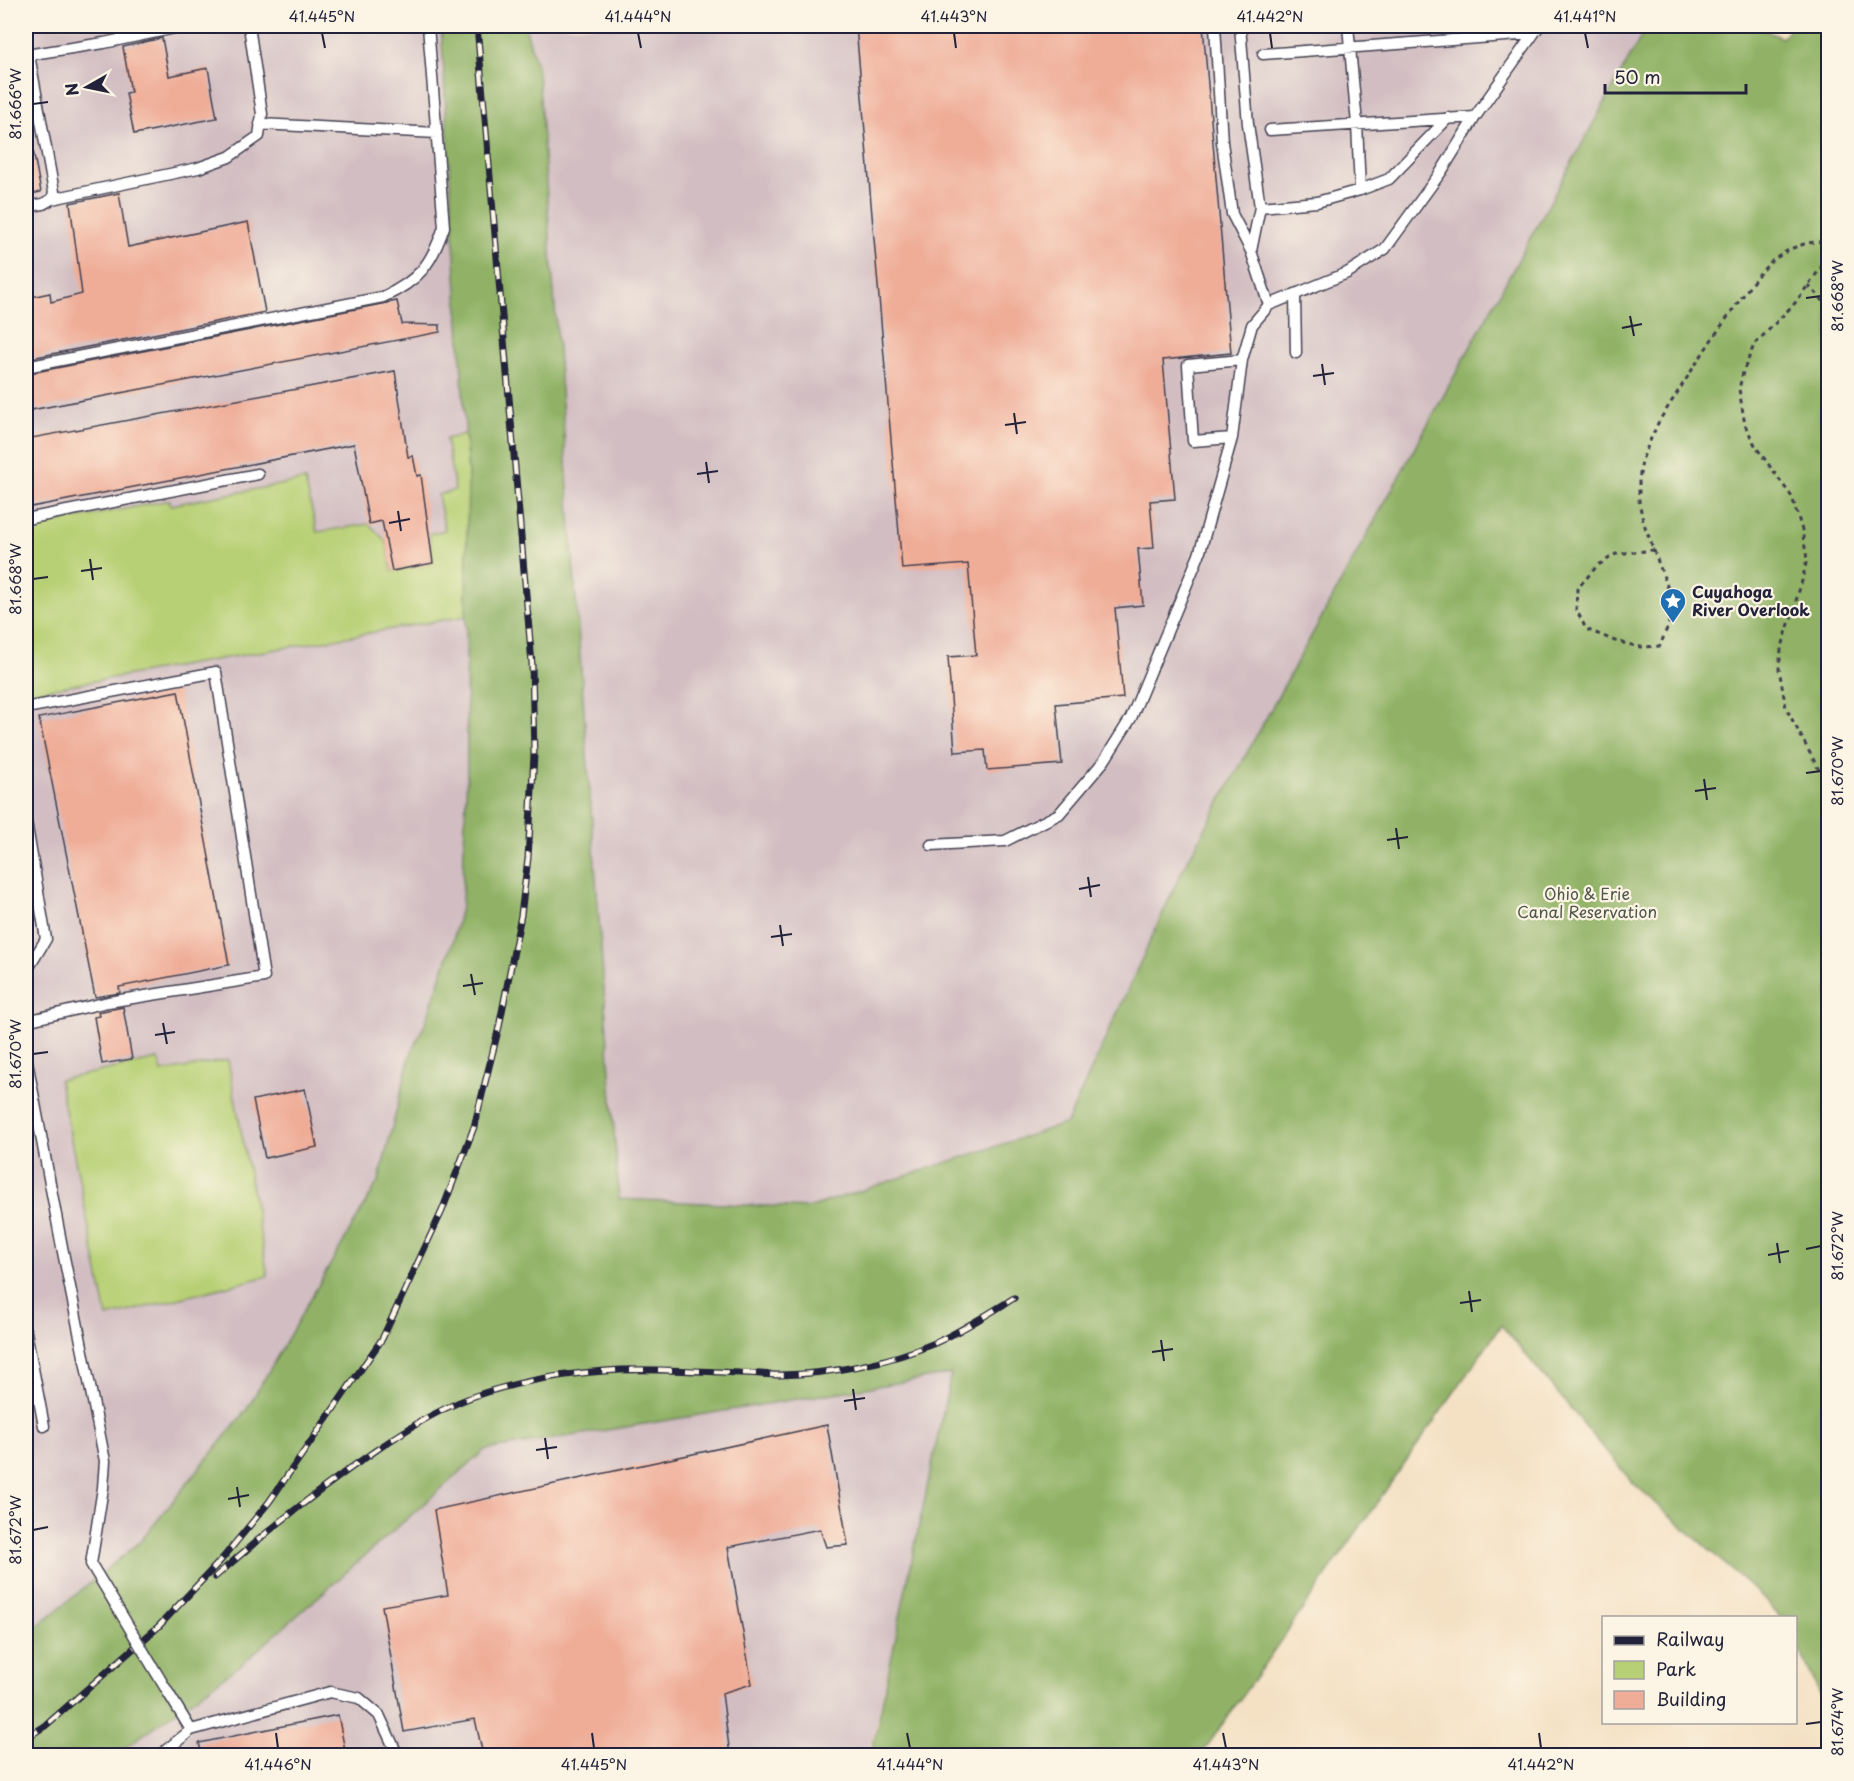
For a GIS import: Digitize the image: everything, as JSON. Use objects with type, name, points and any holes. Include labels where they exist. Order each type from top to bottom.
[{"type":"lane","points":[[52,199],[54,192],[27,55],[104,43],[185,26]]},
{"type":"lane","points":[[26,207],[43,204],[52,199],[198,168],[229,157],[259,136],[262,114],[249,26]]},
{"type":"lane","points":[[26,367],[383,297],[410,284],[422,272],[433,254],[444,227],[428,26]]},
{"type":"lane","points":[[1215,26],[1222,142],[1232,214],[1251,251],[1269,305]]},
{"type":"lane","points":[[1240,26],[1248,124],[1260,207],[1251,251]]},
{"type":"lane","points":[[1348,26],[1357,124],[1360,190]]},
{"type":"lane","points":[[1263,54],[1536,30]]},
{"type":"lane","points":[[931,846],[1005,842],[1059,814],[1104,761],[1131,718],[1199,555],[1232,438],[1242,360],[1252,325],[1269,305],[1347,273],[1385,249],[1441,172],[1475,117],[1536,30]]},
{"type":"lane","points":[[1270,130],[1475,117]]},
{"type":"lane","points":[[1260,207],[1317,202],[1389,179],[1448,118]]},
{"type":"lane","points":[[260,124],[437,133]]},
{"type":"lane","points":[[1295,294],[1296,353]]},
{"type":"lane","points":[[1232,438],[1193,441],[1188,365],[1242,360]]},
{"type":"lane","points":[[26,519],[258,474]]},
{"type":"lane","points":[[26,708],[216,672],[264,977],[108,1002],[26,1021]]},
{"type":"lane","points":[[26,821],[46,939],[26,972]]},
{"type":"lane","points":[[26,1056],[105,1461],[91,1564],[191,1730]]},
{"type":"lane","points":[[26,1332],[44,1426]]},
{"type":"lane","points":[[159,1755],[191,1730],[330,1692],[359,1698],[379,1715],[398,1755]]},
{"type":"path","points":[[1654,550],[1616,554],[1597,566],[1577,589],[1576,609],[1586,629],[1614,641],[1640,647],[1660,646],[1669,623],[1667,586],[1654,550],[1642,521],[1639,501],[1642,460],[1659,421],[1712,339],[1757,276],[1773,260],[1790,249],[1807,243],[1828,241]]},
{"type":"path","points":[[1828,258],[1795,303],[1754,345],[1739,389],[1745,425],[1756,447],[1792,497],[1802,530],[1807,559],[1780,650],[1779,669],[1786,708],[1828,787]]},
{"type":"path","points":[[1822,266],[1828,271]]},
{"type":"path","points":[[1808,285],[1828,306]]},
{"type":"shaded area","points":[[26,26],[1647,26],[1182,871],[1067,1123],[808,1208],[559,1197],[379,1180],[247,1409],[140,1542],[26,1635]]},
{"type":"shaded area","points":[[952,1374],[869,1755],[115,1756],[242,1664],[485,1450]]},
{"type":"green space","name":"Ohio & Erie Canal Reservation","points":[[441,26],[525,26],[538,71],[619,1199],[808,1208],[1067,1123],[1182,871],[1647,26],[1756,26],[1782,38],[1792,26],[1828,26],[1828,1711],[1797,1644],[1797,1616],[1779,1616],[1758,1593],[1632,1482],[1501,1325],[1201,1755],[871,1755],[951,1374],[485,1450],[242,1664],[115,1755],[26,1756],[26,1635],[140,1542],[247,1409],[379,1180],[410,1056],[426,1021],[453,941],[462,903],[467,771],[468,475]]},
{"type":"green space","points":[[465,434],[468,475],[466,616],[26,693],[26,528],[170,500],[170,505],[305,480],[317,532],[369,524],[386,541],[392,571],[433,563],[429,534],[445,530],[438,495],[455,490],[446,439]]},
{"type":"green space","points":[[158,1059],[162,1072],[228,1060],[268,1276],[107,1317],[59,1080]]},
{"type":"building","points":[[856,26],[1203,26],[1231,353],[1163,360],[1175,499],[1150,501],[1154,548],[1138,549],[1143,605],[1115,608],[1123,698],[1056,704],[1062,764],[987,770],[985,750],[955,752],[948,657],[976,655],[968,564],[902,569]]},
{"type":"building","points":[[162,38],[169,76],[208,68],[217,118],[134,134],[126,93],[131,92],[123,47]]},
{"type":"building","points":[[33,150],[41,192],[26,195],[26,151]]},
{"type":"building","points":[[119,193],[128,247],[248,222],[265,312],[26,359],[26,298],[50,293],[51,302],[82,294],[70,203]]},
{"type":"building","points":[[397,301],[402,324],[440,325],[440,332],[26,411],[26,374]]},
{"type":"building","points":[[395,371],[408,457],[413,456],[417,476],[421,475],[433,563],[392,571],[382,521],[369,524],[354,444],[26,508],[26,439]]},
{"type":"building","points":[[178,691],[229,965],[119,987],[120,993],[95,997],[39,718]]},
{"type":"building","points":[[123,1007],[132,1059],[102,1064],[94,1017],[99,1016],[98,1012]]},
{"type":"building","points":[[305,1089],[317,1147],[265,1158],[253,1100]]},
{"type":"building","points":[[827,1425],[848,1545],[826,1547],[820,1529],[728,1547],[752,1684],[722,1693],[730,1755],[483,1755],[475,1719],[404,1732],[382,1606],[448,1595],[434,1510]]},
{"type":"building","points":[[338,1715],[346,1755],[202,1755],[199,1743]]},
{"type":"railway","points":[[26,1738],[45,1726],[158,1627],[222,1559],[269,1502],[382,1339],[442,1211],[474,1127],[499,1027],[521,915],[528,858],[534,755],[532,664],[477,26]]},
{"type":"railway","points":[[215,1577],[293,1511],[354,1465],[415,1425],[472,1397],[503,1387],[537,1380],[604,1371],[666,1370],[780,1375],[859,1366],[879,1362],[935,1343],[1014,1298]]},
{"type":"place","name":"Cuyahoga River Overlook","points":[[1673,624]]}]
